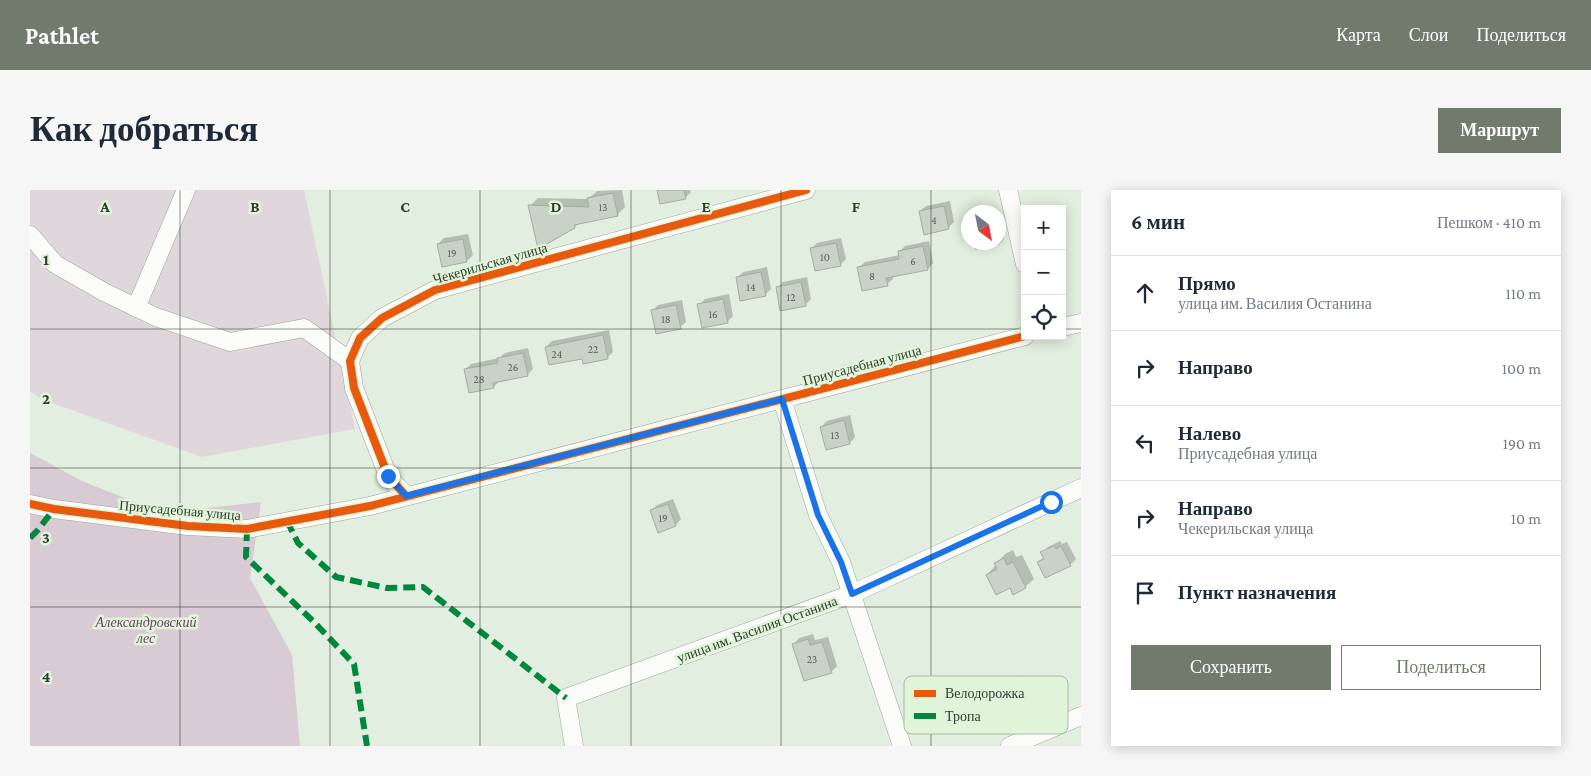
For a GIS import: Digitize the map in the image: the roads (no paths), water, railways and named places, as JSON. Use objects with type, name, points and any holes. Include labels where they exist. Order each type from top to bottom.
[{"type":"street","points":[[136,308],[186,190]]},
{"type":"street","name":"Чекерильская улица","points":[[350,361],[360,338],[382,318],[435,290],[806,190]]},
{"type":"street","points":[[1008,190],[1022,250]]},
{"type":"street","points":[[30,235],[55,264],[104,292],[156,317],[230,342],[304,328],[350,361],[354,388],[388,476],[406,496]]},
{"type":"street","points":[[1066,326],[1081,323]]},
{"type":"street","name":"Приусадебная улица","points":[[30,504],[188,526],[247,529],[370,506],[1021,337]]},
{"type":"street","points":[[782,399],[818,515],[841,562],[902,746]]},
{"type":"street","name":"улица им. Василия Останина","points":[[574,746],[566,698],[852,594],[1081,488]]},
{"type":"street","points":[[1068,721],[1081,716]]},
{"type":"street","points":[[1010,746],[1038,734]]},
{"type":"park label","name":"Александровский лес","points":[[146,630]]}]
